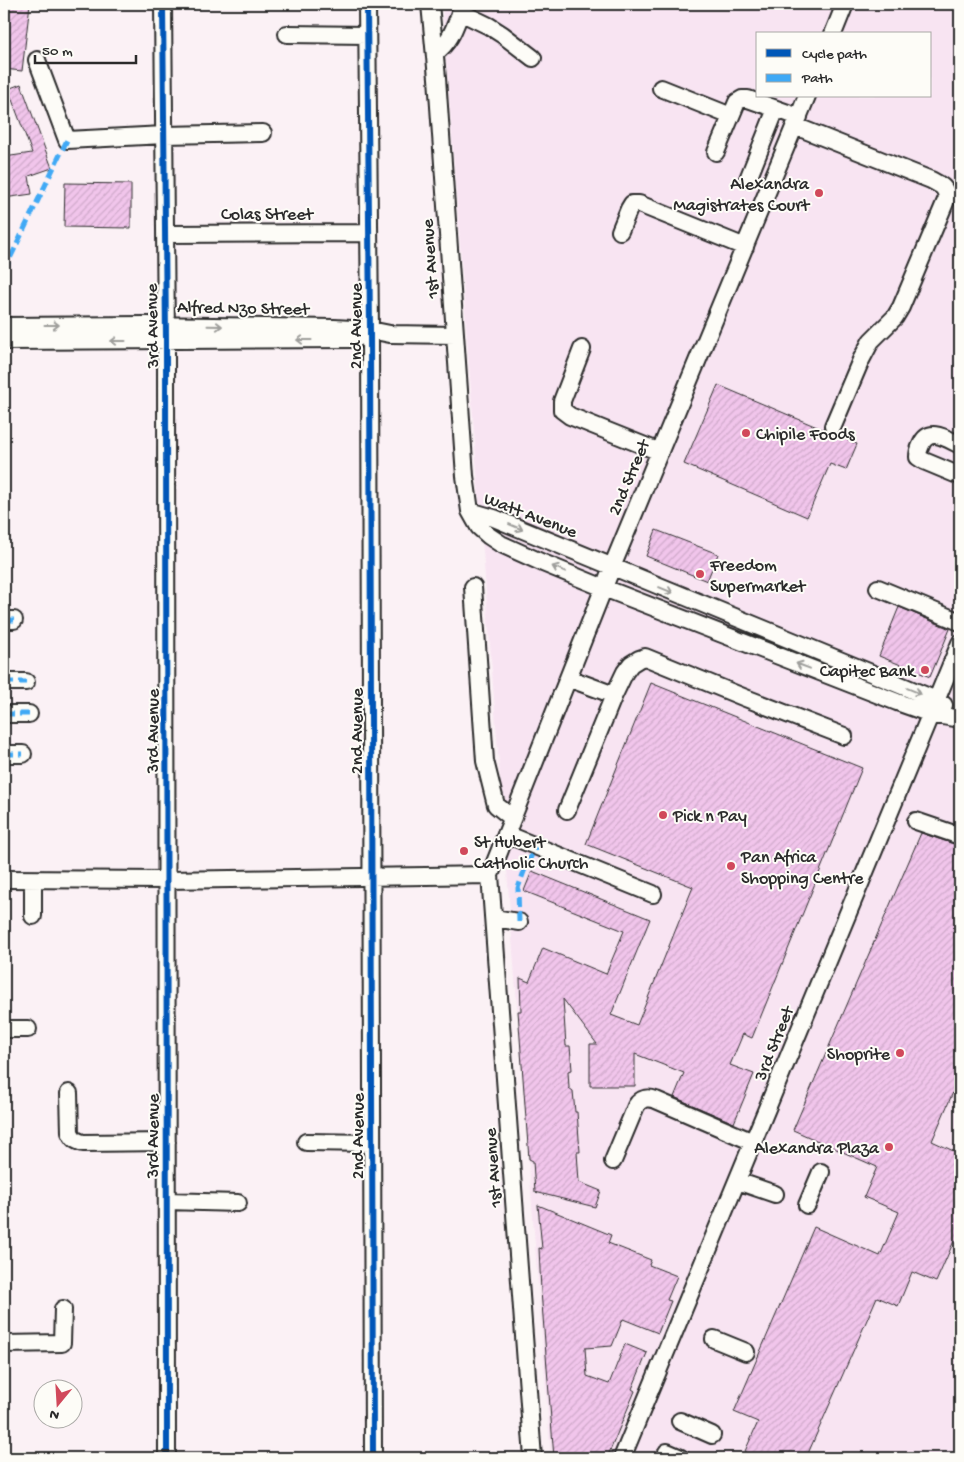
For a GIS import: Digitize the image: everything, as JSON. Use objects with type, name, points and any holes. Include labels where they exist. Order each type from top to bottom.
[{"type":"street","name":"3rd Avenue","points":[[163,4],[166,333],[167,1458]]},
{"type":"street","name":"2nd Avenue","points":[[367,4],[372,877],[372,1458]]},
{"type":"street","name":"1st Avenue","points":[[430,4],[465,476],[470,511]]},
{"type":"street","points":[[834,32],[845,4]]},
{"type":"street","points":[[435,53],[449,40],[462,8],[503,35],[533,58]]},
{"type":"street","points":[[287,34],[367,34]]},
{"type":"street","points":[[38,60],[67,140],[164,135],[263,133]]},
{"type":"street","points":[[660,88],[731,116]]},
{"type":"street","points":[[716,152],[737,102],[748,98],[930,180],[940,185],[946,191],[947,198],[901,307],[895,317],[871,341],[833,426]]},
{"type":"street","name":"2nd Street","points":[[490,875],[612,567],[806,98]]},
{"type":"street","points":[[748,179],[776,109]]},
{"type":"street","points":[[620,231],[632,204],[639,204],[745,247]]},
{"type":"street","name":"Colas Street","points":[[165,234],[369,233]]},
{"type":"street","name":"Alfred Nzo Street","points":[[4,326],[166,333],[455,336]]},
{"type":"street","name":"Alfred Nzo Street","points":[[4,341],[166,333]]},
{"type":"street","points":[[582,349],[562,401],[562,410],[570,416],[660,452]]},
{"type":"street","points":[[960,445],[936,435],[929,435],[923,439],[918,452],[918,457],[924,461],[960,476]]},
{"type":"street","name":"Watt Avenue","points":[[470,511],[494,518],[612,567],[960,718]]},
{"type":"street","name":"Watt Avenue","points":[[470,511],[479,527],[488,536],[543,563],[737,640],[934,707]]},
{"type":"street","points":[[474,587],[484,761],[496,805],[512,818]]},
{"type":"street","points":[[878,588],[960,622]]},
{"type":"street","name":"3rd Street","points":[[622,1458],[959,650]]},
{"type":"street","points":[[567,810],[625,672],[632,664],[645,657],[844,736]]},
{"type":"street","points":[[568,678],[614,695]]},
{"type":"street","points":[[4,682],[26,682]]},
{"type":"street","points":[[4,714],[29,714]]},
{"type":"street","points":[[4,754],[23,754]]},
{"type":"street","points":[[916,821],[960,836]]},
{"type":"street","points":[[506,834],[653,894]]},
{"type":"street","points":[[4,879],[167,880],[490,875]]},
{"type":"street","name":"1st Avenue","points":[[490,875],[533,1458]]},
{"type":"street","points":[[33,880],[33,916]]},
{"type":"street","points":[[494,918],[519,922]]},
{"type":"street","points":[[4,1029],[28,1029]]},
{"type":"street","points":[[70,1092],[70,1132],[77,1141],[84,1143],[167,1142]]},
{"type":"street","points":[[612,1161],[636,1106],[640,1101],[651,1098],[753,1142]]},
{"type":"street","points":[[306,1142],[372,1143]]},
{"type":"street","points":[[807,1205],[821,1172]]},
{"type":"street","points":[[737,1181],[775,1194]]},
{"type":"street","points":[[167,1201],[238,1203]]},
{"type":"street","points":[[4,1344],[62,1343],[63,1309]]},
{"type":"street","points":[[714,1339],[746,1352]]},
{"type":"street","points":[[680,1421],[712,1435]]},
{"type":"shaded area","points":[[442,4],[960,4],[960,1458],[551,1458]]},
{"type":"building","points":[[8,4],[30,4],[22,71],[4,69],[4,40]]},
{"type":"building","points":[[21,84],[52,168],[29,176],[32,194],[4,198],[4,157],[32,153],[8,89]]},
{"type":"building","points":[[65,183],[131,184],[131,228],[64,227]]},
{"type":"building","points":[[718,385],[824,430],[829,435],[836,435],[857,444],[846,470],[830,464],[807,517],[684,464]]},
{"type":"building","points":[[656,530],[718,554],[707,581],[646,556]]},
{"type":"building","points":[[899,607],[950,629],[930,677],[879,656]]},
{"type":"building","name":"Pan Africa Shopping Centre","points":[[651,683],[862,768],[752,1038],[743,1034],[730,1065],[754,1074],[734,1123],[674,1097],[684,1073],[635,1054],[635,1086],[590,1086],[590,1044],[597,1044],[563,999],[566,1046],[570,1046],[572,1070],[568,1071],[569,1088],[573,1091],[575,1112],[577,1112],[580,1152],[577,1152],[579,1182],[601,1191],[595,1207],[535,1192],[533,1161],[529,1159],[518,1011],[521,1011],[520,978],[529,982],[543,948],[606,974],[624,931],[524,891],[532,871],[650,919],[611,1015],[637,1025],[693,887],[586,844]]},
{"type":"building","name":"Alexandra Plaza","points":[[921,833],[960,846],[960,1076],[932,1141],[960,1154],[960,1244],[954,1241],[936,1282],[912,1272],[898,1306],[877,1297],[806,1458],[742,1458],[758,1422],[734,1412],[814,1227],[880,1256],[899,1212],[864,1197],[877,1167],[793,1130]]},
{"type":"building","points":[[538,1205],[611,1235],[608,1243],[651,1260],[649,1265],[677,1276],[667,1300],[671,1301],[658,1333],[623,1319],[612,1346],[585,1348],[587,1376],[609,1384],[625,1344],[647,1353],[632,1389],[635,1391],[607,1458],[554,1458],[541,1291],[539,1248],[542,1249]]},
{"type":"marked path","points":[[4,271],[67,140]]},
{"type":"marked path","points":[[4,620],[14,620]]},
{"type":"marked path","points":[[4,682],[26,682]]},
{"type":"marked path","points":[[4,714],[29,714]]},
{"type":"marked path","points":[[4,754],[23,754]]},
{"type":"marked path","points":[[519,922],[518,888],[526,866],[536,847]]},
{"type":"cycle path","points":[[163,4],[166,340],[167,1458]]},
{"type":"cycle path","points":[[367,4],[370,330],[373,1458]]},
{"type":"place","name":"Alexandra Magistrates Court","points":[[819,193]]},
{"type":"place","name":"Chipile Foods","points":[[746,433]]},
{"type":"place","name":"Freedom Supermarket","points":[[700,574]]},
{"type":"place","name":"Capitec Bank","points":[[925,670]]},
{"type":"place","name":"Pick n Pay","points":[[663,815]]},
{"type":"place","name":"St Hubert Catholic Church","points":[[464,851]]},
{"type":"place","name":"Pan Africa Shopping Centre","points":[[731,866]]},
{"type":"place","name":"Shoprite","points":[[900,1053]]},
{"type":"place","name":"Alexandra Plaza","points":[[889,1147]]}]
